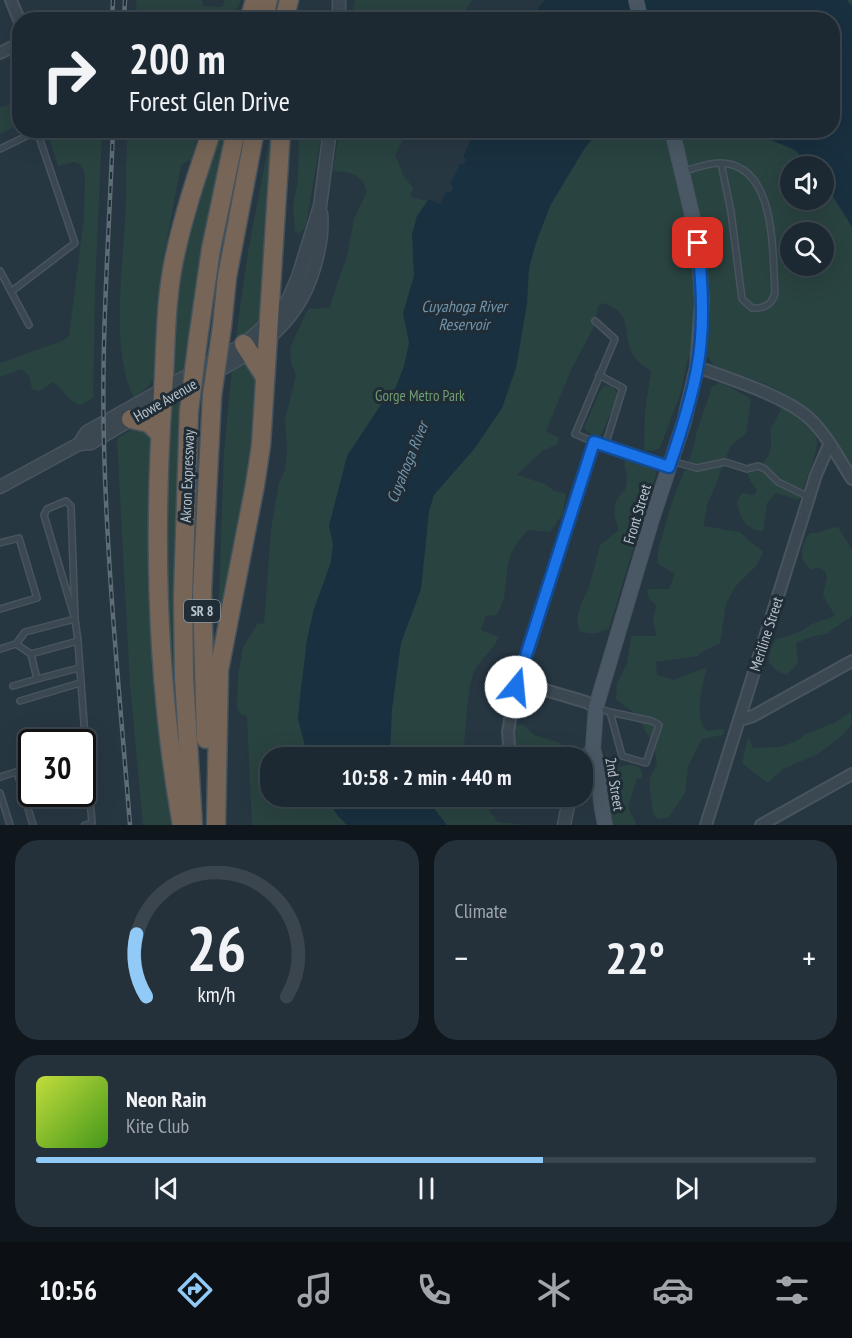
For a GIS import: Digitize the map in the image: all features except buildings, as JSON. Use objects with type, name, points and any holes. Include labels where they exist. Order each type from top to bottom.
[{"type":"highway","points":[[182,825],[162,678],[157,594],[160,434],[168,294],[186,212],[209,138]]},
{"type":"highway","name":"Akron Expressway","points":[[193,825],[184,677],[183,596],[189,411],[211,249],[234,138]]},
{"type":"highway","name":"Akron Expressway","points":[[211,825],[203,686],[202,592],[212,396],[227,277],[253,138]]},
{"type":"highway","points":[[216,825],[219,670],[261,445],[266,331],[280,138]]},
{"type":"highway","points":[[247,348],[265,377]]},
{"type":"highway","points":[[131,419],[149,423],[160,434]]},
{"type":"main road","name":"Front Street","points":[[593,749],[596,707],[698,367],[702,301],[699,257],[694,223],[674,138]]},
{"type":"main road","name":"2nd Street","points":[[593,749],[598,767],[605,825]]},
{"type":"street","name":"Howe Avenue","points":[[79,444],[87,432],[163,395],[247,348],[266,331],[288,300],[298,277],[320,206],[329,138]]},
{"type":"street","points":[[698,367],[784,401],[798,409],[810,418],[852,479]]},
{"type":"street","name":"Howe Avenue","points":[[0,487],[79,444],[91,443],[131,419],[163,395]]},
{"type":"street","points":[[509,747],[508,721],[518,682],[594,442],[670,464]]},
{"type":"street","name":"Meriline Street","points":[[706,825],[816,475],[829,445]]},
{"type":"street","points":[[740,720],[753,716],[852,662]]},
{"type":"street","points":[[518,682],[596,707]]},
{"type":"street","points":[[761,825],[852,774]]},
{"type":"street","points":[[564,825],[568,807]]},
{"type":"lane","points":[[0,148],[21,138]]},
{"type":"lane","points":[[12,291],[75,243],[40,138]]},
{"type":"lane","points":[[682,172],[721,163],[735,166],[748,173],[758,184],[764,197],[772,248],[775,292],[772,300],[764,307],[752,308],[744,303],[742,298],[731,212],[721,163]]},
{"type":"lane","points":[[0,271],[29,325]]},
{"type":"lane","points":[[594,442],[575,434],[615,339],[595,321]]},
{"type":"lane","points":[[599,375],[623,388],[605,446]]},
{"type":"lane","points":[[670,464],[697,468],[725,462],[747,469],[758,466],[765,469],[785,487],[809,497]]},
{"type":"lane","points":[[75,619],[45,515],[47,509],[66,501],[71,506],[75,619],[83,729]]},
{"type":"lane","points":[[0,543],[19,538],[37,598],[0,609]]},
{"type":"lane","points":[[0,649],[16,644],[26,632],[75,619]]},
{"type":"lane","points":[[31,654],[78,641]]},
{"type":"lane","points":[[16,644],[31,654],[37,679]]},
{"type":"lane","points":[[13,686],[79,668]]},
{"type":"lane","points":[[20,701],[80,683]]},
{"type":"lane","points":[[596,707],[652,721],[658,725],[645,763],[622,756],[609,712]]},
{"type":"lane","points":[[0,777],[17,772],[33,825]]},
{"type":"lane","points":[[0,793],[10,825]]},
{"type":"lane","points":[[85,825],[92,823],[90,807]]},
{"type":"green space","points":[[136,0],[202,0],[203,6],[222,7],[225,0],[241,0],[236,12],[137,12]]},
{"type":"green space","points":[[355,0],[472,0],[464,12],[352,12]]},
{"type":"green space","name":"Gorge Metro Park","points":[[545,0],[852,0],[852,466],[821,423],[799,403],[788,395],[713,365],[709,358],[688,357],[681,392],[660,448],[652,451],[644,450],[645,410],[651,372],[633,355],[626,325],[620,313],[613,307],[602,303],[598,307],[593,328],[571,370],[546,431],[559,438],[556,445],[542,451],[517,475],[566,494],[563,514],[550,532],[528,530],[511,553],[502,604],[496,615],[486,616],[481,630],[499,637],[474,672],[468,701],[464,747],[260,747],[260,807],[487,807],[498,822],[526,825],[252,825],[247,716],[240,714],[237,707],[238,676],[243,647],[258,623],[264,624],[271,530],[279,483],[285,470],[287,449],[285,420],[296,375],[291,363],[290,348],[308,309],[329,308],[347,256],[354,219],[367,192],[359,177],[333,171],[338,138],[403,138],[395,155],[403,175],[413,188],[410,196],[440,204],[446,192],[451,193],[453,189],[450,184],[460,164],[463,165],[466,159],[463,157],[472,138],[840,138],[840,12],[534,12]]},
{"type":"green space","points":[[12,102],[12,128],[0,134],[0,107]]},
{"type":"green space","points":[[49,138],[102,138],[93,398],[81,405],[72,401],[53,382],[39,391],[32,389],[29,376],[22,369],[0,377],[0,363],[62,341],[69,336],[84,218],[85,174],[81,165],[74,162],[58,166]]},
{"type":"green space","points":[[128,138],[196,138],[192,159],[181,165],[160,278],[156,371],[149,386],[134,398],[122,358],[120,336],[120,289],[126,212]]},
{"type":"green space","points":[[217,138],[226,138],[216,184],[187,370],[172,379],[171,326],[182,244]]},
{"type":"green space","points":[[270,138],[276,138],[262,321],[235,344],[248,252]]},
{"type":"green space","points":[[299,138],[321,138],[306,226],[299,234],[295,231],[293,207],[298,180]]},
{"type":"green space","points":[[250,360],[259,378],[256,450],[218,628],[224,452],[232,369]]},
{"type":"green space","points":[[719,383],[751,399],[746,433],[730,447],[707,505],[704,526],[739,532],[763,552],[756,566],[735,587],[726,604],[720,643],[698,656],[656,662],[657,675],[674,680],[707,667],[700,701],[701,718],[707,731],[724,729],[723,735],[702,739],[688,767],[685,793],[669,817],[658,819],[653,814],[649,779],[657,764],[654,747],[637,715],[616,699],[617,683],[627,664],[631,636],[656,636],[653,620],[656,605],[647,593],[649,589],[669,589],[675,574],[657,563],[659,547],[673,499],[694,447],[696,434],[712,387]]},
{"type":"green space","points":[[605,385],[613,387],[618,395],[602,433],[599,437],[593,437],[584,428],[600,391]]},
{"type":"green space","points":[[184,399],[179,720],[174,721],[166,637],[164,521],[169,407]]},
{"type":"green space","points":[[780,408],[794,414],[808,426],[817,441],[813,462],[799,500],[776,493],[767,503],[763,531],[752,528],[744,522],[737,501],[742,493],[754,495],[757,490],[747,471],[749,463],[764,462],[769,455],[770,430]]},
{"type":"green space","points":[[144,426],[151,432],[177,825],[143,825],[130,684],[117,439],[129,431]]},
{"type":"green space","points":[[624,458],[651,464],[656,468],[656,474],[609,628],[602,632],[583,632],[579,631],[577,619],[581,603],[589,588],[600,545],[619,530],[615,507],[627,482]]},
{"type":"green space","points":[[838,527],[852,550],[852,616],[826,634],[796,643],[798,663],[787,675],[777,671],[769,663],[770,650],[775,640],[800,632],[812,624],[835,616],[823,595],[827,577],[825,571],[818,567],[812,570],[804,562],[802,553],[804,543],[810,533]]},
{"type":"green space","points":[[851,712],[852,724],[842,736],[818,754],[783,769],[767,783],[742,763],[748,736],[753,748],[780,747],[834,723]]},
{"type":"green space","points":[[523,725],[534,735],[561,743],[563,747],[514,747],[514,726]]},
{"type":"green space","points":[[606,750],[611,765],[620,767],[633,765],[641,771],[642,779],[637,778],[628,807],[637,825],[611,825],[605,769]]},
{"type":"water","points":[[545,0],[847,0],[852,6],[852,227],[834,198],[834,156],[801,156],[795,150],[766,138],[840,138],[840,12],[535,12]]},
{"type":"water","name":"Cuyahoga River Reservoir","points":[[472,138],[593,138],[550,206],[536,243],[529,268],[527,304],[516,368],[502,408],[475,448],[434,495],[429,511],[421,589],[401,643],[392,709],[390,747],[305,747],[298,719],[307,639],[314,609],[331,562],[333,544],[329,526],[347,456],[380,406],[396,387],[404,366],[409,343],[403,313],[414,276],[412,234],[417,216],[429,199],[440,204],[446,192],[451,192],[453,188],[450,184],[460,164],[463,165],[466,159],[463,157]]},
{"type":"water","points":[[332,807],[433,807],[447,825],[347,825]]},
{"type":"railway","points":[[112,12],[113,0]]},
{"type":"railway","points":[[124,12],[125,0]]},
{"type":"railway","points":[[113,138],[104,326],[103,405],[111,587],[130,825]]},
{"type":"route","points":[[516,687],[594,442],[669,467],[684,422],[698,367],[702,301],[698,243]]},
{"type":"water label","name":"Cuyahoga River","points":[[407,462]]}]
